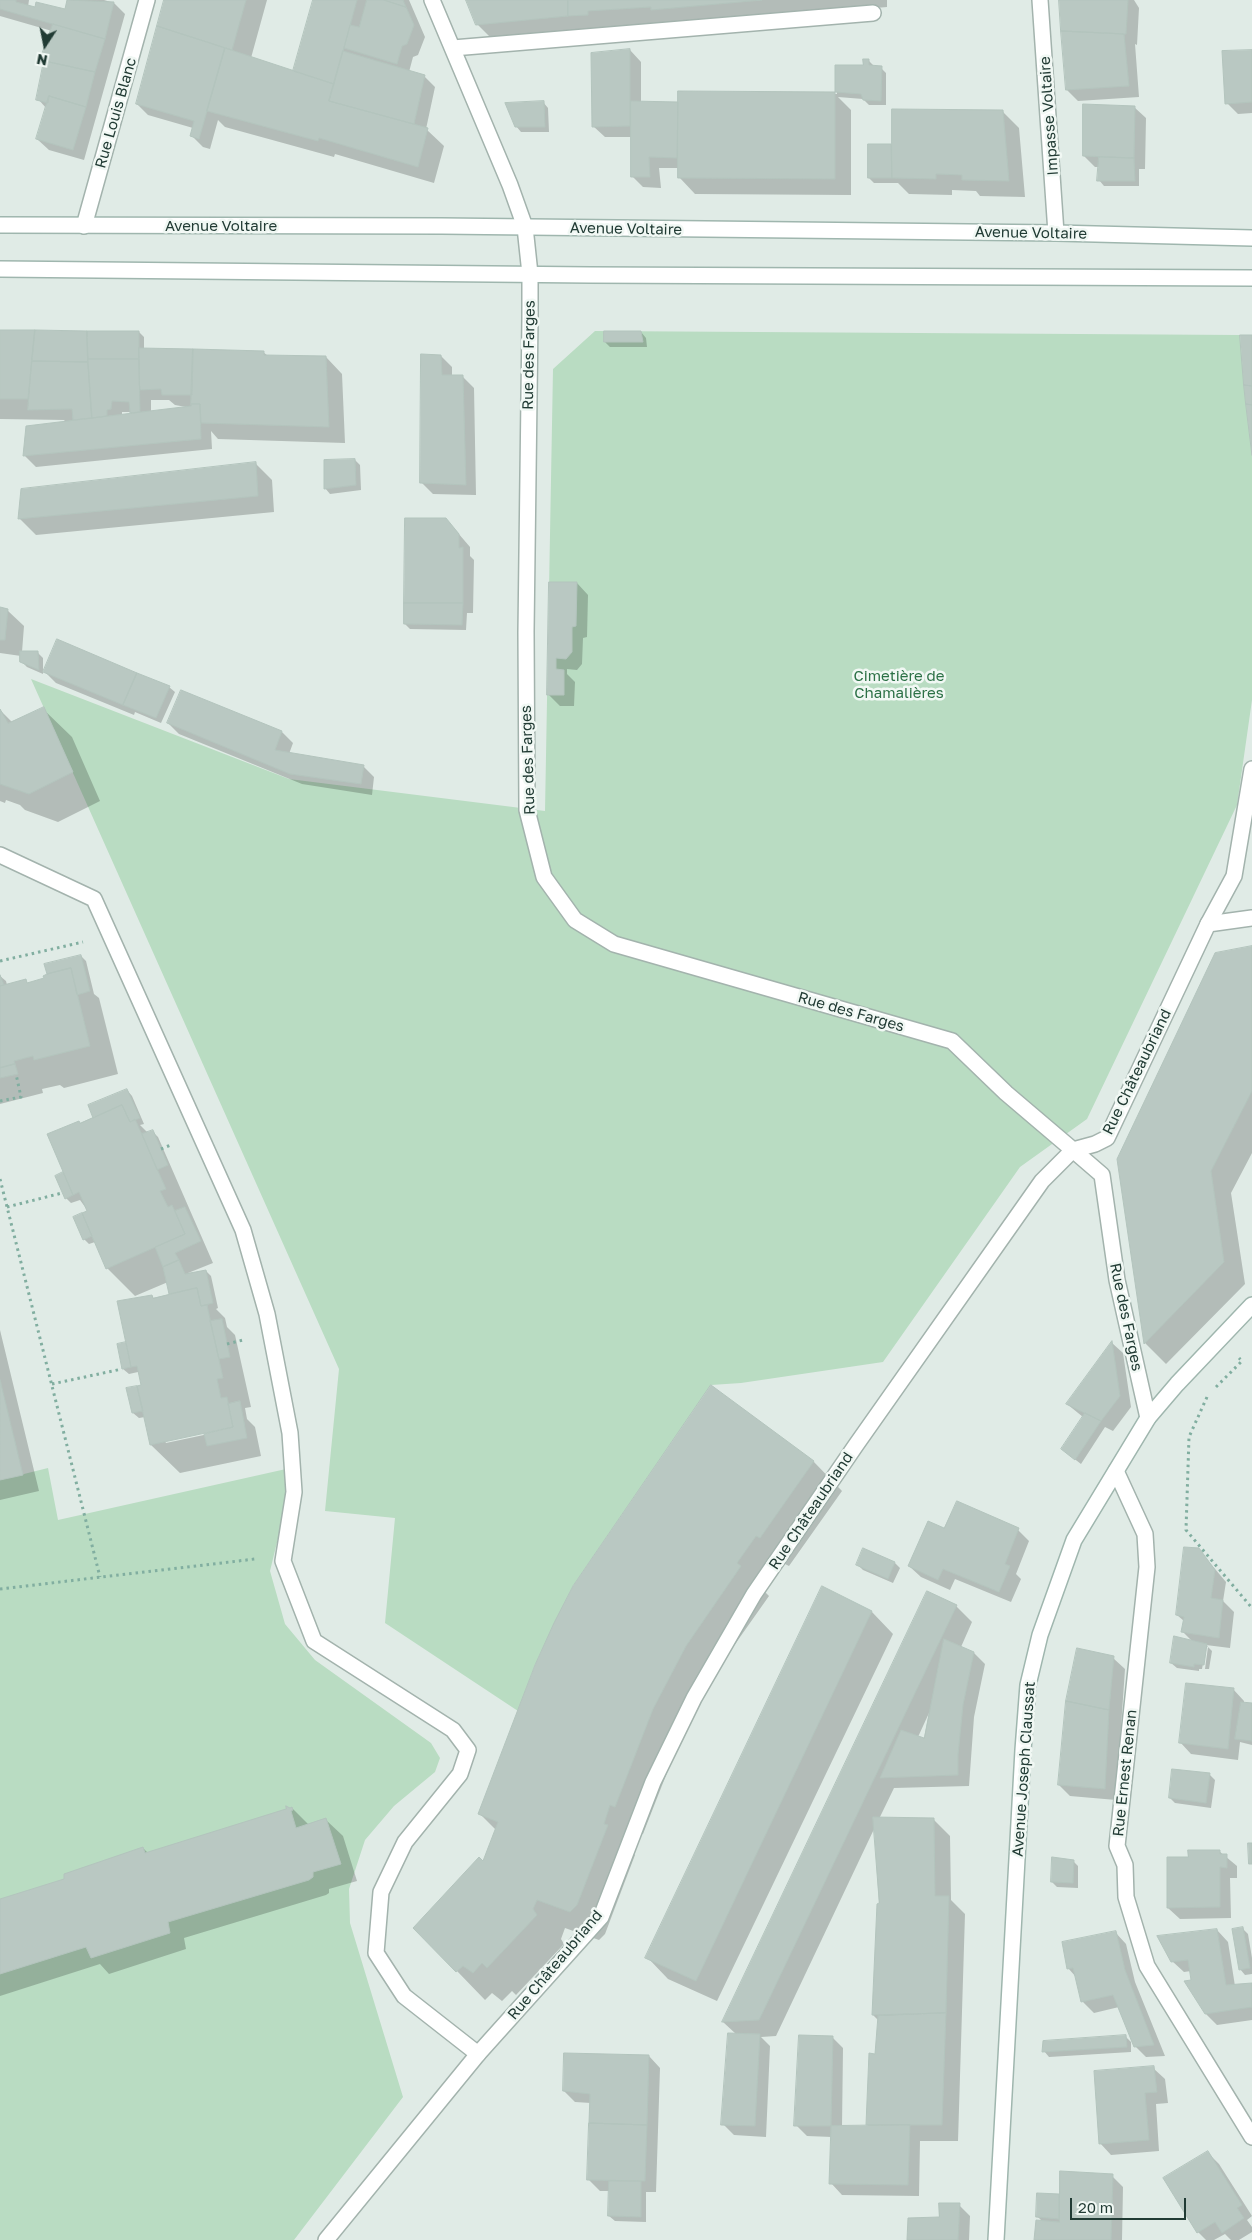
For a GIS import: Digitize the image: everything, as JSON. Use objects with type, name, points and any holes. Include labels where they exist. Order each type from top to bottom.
[{"type":"street","name":"Rue Louis Blanc","points":[[84,226],[147,0]]},
{"type":"street","name":"Rue des Farges","points":[[432,0],[526,227],[530,274],[526,632],[527,810],[544,877],[575,920],[614,944],[952,1041],[1006,1093],[1102,1175],[1117,1280],[1148,1418]]},
{"type":"street","name":"Impasse Voltaire","points":[[1040,0],[1056,233]]},
{"type":"street","points":[[453,48],[873,13]]},
{"type":"street","name":"Avenue Voltaire","points":[[0,225],[526,227],[1056,233],[1252,238]]},
{"type":"street","points":[[0,269],[1252,278]]},
{"type":"street","name":"Rue Châteaubriand","points":[[326,2240],[478,2054],[601,1917],[653,1782],[694,1698],[754,1594],[856,1445],[1042,1181],[1073,1150],[1095,1144],[1107,1138],[1208,924],[1234,876],[1252,769]]},
{"type":"street","points":[[0,855],[94,899],[243,1230],[267,1314],[290,1433],[294,1492],[283,1561],[314,1641],[453,1730],[468,1750],[460,1774],[405,1842],[380,1892],[376,1953],[404,1996],[478,2054]]},
{"type":"street","points":[[1208,924],[1252,918]]},
{"type":"street","name":"Avenue Joseph Claussat","points":[[996,2240],[1022,1750],[1028,1685],[1040,1635],[1074,1540],[1148,1418],[1252,1305]]},
{"type":"street","name":"Rue Ernest Renan","points":[[1116,1472],[1145,1534],[1147,1567],[1117,1846],[1125,1865],[1126,1897],[1147,1966],[1252,2137]]},
{"type":"path","points":[[0,961],[90,940]]},
{"type":"path","points":[[0,1101],[21,1097],[16,1074]]},
{"type":"path","points":[[161,1149],[176,1142],[173,1136]]},
{"type":"path","points":[[0,1179],[100,1577]]},
{"type":"path","points":[[7,1207],[62,1193]]},
{"type":"path","points":[[1222,1336],[1242,1361],[1206,1398],[1189,1437],[1186,1530],[1252,1608]]},
{"type":"path","points":[[227,1344],[249,1339]]},
{"type":"path","points":[[52,1384],[122,1369]]},
{"type":"path","points":[[0,1589],[254,1559],[257,1551]]},
{"type":"green space","name":"Cimetière de Chamalières","points":[[595,331],[1240,335],[1252,455],[1252,700],[1237,805],[1087,1119],[1020,1167],[883,1362],[741,1383],[711,1385],[573,1586],[535,1665],[518,1711],[385,1623],[395,1518],[325,1511],[339,1369],[31,679],[289,779],[545,811],[553,369]]},
{"type":"green space","points":[[48,1468],[58,1520],[286,1469],[289,1493],[270,1571],[285,1624],[315,1660],[431,1743],[440,1758],[435,1772],[394,1806],[365,1840],[349,1889],[350,1923],[403,2097],[294,2240],[0,2240],[0,1480]]},
{"type":"building","points":[[0,0],[16,0],[16,2],[35,7],[36,2],[65,9],[67,0],[114,2],[105,39],[0,9]]},
{"type":"building","points":[[164,0],[246,0],[232,50],[157,26]]},
{"type":"building","points":[[313,0],[357,0],[334,84],[293,71]]},
{"type":"building","points":[[367,0],[384,0],[406,7],[414,25],[407,44],[402,46],[397,64],[344,48],[350,25],[359,27]]},
{"type":"building","points":[[384,0],[403,0],[406,7]]},
{"type":"building","points":[[466,0],[568,0],[568,16],[476,25]]},
{"type":"building","points":[[568,0],[762,0],[651,10],[651,7],[588,11],[588,15],[568,16]]},
{"type":"building","points":[[1059,0],[1128,0],[1126,34],[1061,31]]},
{"type":"building","points":[[53,24],[105,39],[95,72],[40,60]]},
{"type":"building","points":[[157,26],[225,48],[199,139],[190,136],[194,121],[136,104]]},
{"type":"building","points":[[1061,31],[1124,34],[1129,86],[1066,90]]},
{"type":"building","points":[[225,48],[334,84],[329,101],[428,128],[418,167],[319,138],[318,141],[207,111]]},
{"type":"building","points":[[630,49],[630,126],[592,127],[591,53]]},
{"type":"building","points":[[1252,50],[1252,102],[1225,104],[1222,51]]},
{"type":"building","points":[[343,51],[425,75],[414,124],[329,101]]},
{"type":"building","points":[[863,59],[869,59],[869,65],[882,66],[881,101],[863,100],[861,94],[835,92],[835,65],[863,65]]},
{"type":"building","points":[[44,61],[95,72],[86,107],[49,96],[48,103],[36,100]]},
{"type":"building","points":[[678,91],[835,92],[835,179],[678,178]]},
{"type":"building","points":[[49,96],[86,107],[73,150],[36,139]]},
{"type":"building","points":[[544,101],[545,127],[515,127],[505,103]]},
{"type":"building","points":[[631,101],[678,102],[677,158],[649,157],[650,177],[631,177]]},
{"type":"building","points":[[1083,104],[1135,106],[1134,158],[1083,156]]},
{"type":"building","points":[[892,109],[1003,110],[1009,181],[962,180],[962,175],[936,174],[936,179],[892,178]]},
{"type":"building","points":[[868,144],[891,144],[892,178],[868,178]]},
{"type":"building","points":[[1099,157],[1134,158],[1135,181],[1097,181]]},
{"type":"building","points":[[0,330],[35,330],[28,399],[0,399]]},
{"type":"building","points":[[35,330],[87,331],[88,362],[32,361]]},
{"type":"building","points":[[87,331],[139,331],[139,359],[88,359]]},
{"type":"building","points":[[604,331],[641,331],[643,342],[604,342]]},
{"type":"building","points":[[1240,335],[1252,335],[1252,386],[1244,385]]},
{"type":"building","points":[[139,348],[193,349],[192,395],[162,395],[161,389],[140,390]]},
{"type":"building","points":[[193,349],[264,351],[264,355],[326,356],[329,427],[201,423],[200,404],[191,404]]},
{"type":"building","points":[[421,354],[441,355],[442,375],[463,375],[466,485],[420,483]]},
{"type":"building","points":[[88,359],[139,359],[140,412],[130,413],[129,402],[112,401],[111,409],[107,410],[107,416],[92,418]]},
{"type":"building","points":[[32,361],[88,362],[92,418],[73,420],[72,409],[28,410]]},
{"type":"building","points":[[1244,385],[1252,386],[1252,405],[1246,404]]},
{"type":"building","points":[[191,404],[200,404],[201,439],[23,456],[26,426],[191,406]]},
{"type":"building","points":[[1246,404],[1252,405],[1252,455]]},
{"type":"building","points":[[355,459],[356,485],[324,489],[324,460]]},
{"type":"building","points":[[256,462],[258,496],[18,519],[21,489]]},
{"type":"building","points":[[405,518],[446,518],[459,534],[459,548],[463,547],[463,603],[404,603]]},
{"type":"building","points":[[549,582],[577,582],[576,626],[572,627],[572,652],[566,659],[556,658],[556,669],[564,670],[564,695],[547,695]]},
{"type":"building","points":[[404,603],[463,603],[462,625],[404,624]]},
{"type":"building","points":[[0,607],[8,609],[5,640],[0,640]]},
{"type":"building","points":[[57,639],[137,673],[123,705],[43,672]]},
{"type":"building","points":[[20,651],[38,651],[39,670],[20,662]]},
{"type":"building","points":[[137,673],[170,686],[156,718],[123,705]]},
{"type":"building","points":[[181,690],[282,731],[275,750],[364,765],[361,784],[290,774],[167,723]]},
{"type":"building","points":[[44,707],[73,772],[29,794],[0,784],[0,709],[8,723]]},
{"type":"building","points":[[1252,946],[1252,1091],[1211,1171],[1224,1262],[1144,1344],[1117,1159],[1215,953]]},
{"type":"building","points":[[81,955],[90,991],[77,995],[71,968],[47,974],[44,964]]},
{"type":"building","points":[[71,968],[90,1046],[34,1060],[33,1056],[14,1061],[15,1064],[0,1068],[0,986],[26,979],[27,983],[44,978],[43,976],[47,974]]},
{"type":"building","points":[[0,975],[4,985],[0,986]]},
{"type":"building","points":[[15,1064],[18,1074],[0,1078],[0,1068]]},
{"type":"building","points":[[127,1089],[140,1118],[130,1122],[122,1105],[93,1118],[88,1105]]},
{"type":"building","points":[[122,1105],[130,1122],[135,1119],[166,1189],[160,1191],[168,1207],[172,1205],[185,1234],[106,1269],[82,1213],[87,1211],[79,1192],[73,1195],[47,1134],[79,1121],[80,1123]]},
{"type":"building","points":[[153,1130],[168,1165],[157,1170],[142,1134]]},
{"type":"building","points":[[63,1172],[73,1195],[65,1199],[55,1176]]},
{"type":"building","points":[[185,1207],[201,1241],[175,1253],[179,1260],[163,1267],[155,1247],[185,1234],[175,1211]]},
{"type":"building","points":[[82,1213],[92,1236],[83,1240],[73,1217]]},
{"type":"building","points":[[179,1260],[185,1274],[206,1270],[213,1303],[201,1306],[197,1288],[169,1294],[163,1267]]},
{"type":"building","points":[[197,1288],[201,1306],[207,1305],[223,1378],[217,1379],[221,1398],[227,1397],[233,1427],[150,1445],[137,1386],[141,1385],[137,1366],[131,1367],[117,1301],[152,1295],[153,1298]]},
{"type":"building","points":[[222,1319],[230,1357],[219,1359],[210,1321]]},
{"type":"building","points":[[1112,1341],[1120,1396],[1101,1421],[1066,1404]]},
{"type":"building","points":[[126,1342],[131,1367],[122,1369],[117,1344]]},
{"type":"building","points":[[0,1380],[23,1475],[0,1480]]},
{"type":"building","points":[[711,1385],[814,1461],[760,1538],[756,1536],[737,1563],[741,1566],[686,1646],[653,1709],[615,1807],[610,1805],[604,1824],[608,1825],[577,1905],[570,1912],[537,1900],[533,1909],[537,1915],[487,1968],[482,1963],[473,1973],[463,1966],[456,1972],[413,1928],[479,1857],[483,1861],[498,1822],[478,1814],[535,1665],[554,1623],[573,1586]]},
{"type":"building","points":[[137,1386],[143,1411],[132,1413],[126,1388]]},
{"type":"building","points":[[240,1401],[247,1438],[207,1446],[204,1434],[233,1427],[228,1404]]},
{"type":"building","points":[[1085,1413],[1101,1421],[1075,1460],[1061,1449]]},
{"type":"building","points":[[957,1501],[1019,1528],[1005,1564],[1010,1566],[999,1592],[943,1569],[938,1580],[908,1566],[928,1521],[944,1528]]},
{"type":"building","points":[[1184,1547],[1199,1548],[1215,1570],[1211,1598],[1223,1600],[1219,1638],[1181,1632],[1184,1617],[1176,1615]]},
{"type":"building","points":[[863,1548],[895,1562],[888,1579],[856,1565]]},
{"type":"building","points":[[822,1586],[872,1611],[696,1981],[645,1958]]},
{"type":"building","points":[[927,1591],[957,1605],[759,2020],[722,2022]]},
{"type":"building","points":[[1174,1636],[1207,1644],[1204,1665],[1194,1664],[1194,1667],[1170,1663]]},
{"type":"building","points":[[944,1639],[974,1652],[963,1705],[958,1775],[880,1778],[901,1730],[924,1738]]},
{"type":"building","points":[[1077,1648],[1114,1656],[1109,1710],[1066,1701]]},
{"type":"building","points":[[1186,1683],[1234,1688],[1228,1749],[1179,1743]]},
{"type":"building","points":[[1066,1701],[1109,1710],[1105,1789],[1058,1785]]},
{"type":"building","points":[[1241,1702],[1252,1703],[1252,1741],[1235,1739]]},
{"type":"building","points":[[1172,1769],[1210,1773],[1206,1803],[1169,1798]]},
{"type":"building","points":[[286,1806],[292,1807],[293,1810],[291,1811],[296,1828],[326,1818],[341,1864],[313,1872],[313,1877],[309,1880],[168,1922],[170,1933],[91,1958],[86,1947],[0,1974],[0,1899],[64,1879],[64,1874],[143,1847],[145,1853],[286,1809]]},
{"type":"building","points":[[873,1817],[934,1818],[935,1896],[949,1896],[946,2013],[872,2015],[877,1904],[879,1903]]},
{"type":"building","points":[[1248,1843],[1252,1843],[1252,1864],[1249,1864]]},
{"type":"building","points":[[1188,1850],[1220,1850],[1220,1854],[1227,1854],[1227,1868],[1220,1867],[1220,1907],[1167,1908],[1167,1857],[1188,1857]]},
{"type":"building","points":[[1052,1857],[1074,1860],[1073,1883],[1051,1882]]},
{"type":"building","points":[[1243,1927],[1250,1968],[1239,1970],[1232,1929]]},
{"type":"building","points":[[1217,1929],[1226,1985],[1252,1983],[1252,2007],[1205,2014],[1184,1981],[1191,1980],[1188,1960],[1171,1962],[1157,1936]]},
{"type":"building","points":[[1116,1931],[1125,1970],[1154,2045],[1134,2047],[1113,1995],[1081,2002],[1073,1968],[1067,1969],[1062,1942]]},
{"type":"building","points":[[946,2013],[942,2125],[866,2125],[869,2053],[875,2054],[878,2016]]},
{"type":"building","points":[[728,2033],[760,2034],[755,2126],[721,2125]]},
{"type":"building","points":[[799,2035],[833,2036],[831,2126],[794,2126]]},
{"type":"building","points":[[1126,2035],[1127,2047],[1042,2052],[1043,2041]]},
{"type":"building","points":[[564,2053],[649,2055],[647,2125],[589,2123],[590,2094],[563,2091]]},
{"type":"building","points":[[1154,2066],[1157,2092],[1145,2093],[1149,2140],[1099,2144],[1094,2071]]},
{"type":"building","points":[[589,2123],[647,2125],[645,2181],[587,2180]]},
{"type":"building","points":[[910,2125],[908,2185],[829,2184],[831,2126]]},
{"type":"building","points":[[1208,2151],[1242,2205],[1237,2208],[1244,2218],[1222,2233],[1215,2222],[1197,2233],[1163,2178]]},
{"type":"building","points":[[1060,2171],[1113,2174],[1111,2240],[1034,2240],[1036,2220],[1059,2222]]},
{"type":"building","points":[[609,2181],[641,2181],[641,2217],[608,2216]]},
{"type":"building","points":[[1037,2193],[1059,2194],[1059,2219],[1036,2217]]},
{"type":"building","points":[[939,2203],[960,2203],[958,2240],[907,2240],[908,2218],[939,2217]]}]
